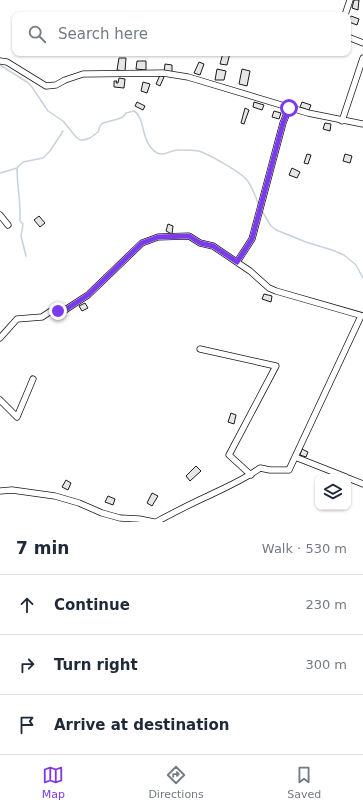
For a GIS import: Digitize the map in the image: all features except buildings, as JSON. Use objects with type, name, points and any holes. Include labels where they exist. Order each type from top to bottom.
[{"type":"street","points":[[346,12],[350,0]]},
{"type":"street","points":[[351,38],[363,43]]},
{"type":"street","points":[[342,121],[363,58]]},
{"type":"street","points":[[0,61],[7,62],[46,86],[56,85],[65,80],[83,74],[163,73],[188,77],[289,108],[342,121],[363,124]]},
{"type":"street","points":[[237,262],[252,239],[283,123],[289,108]]},
{"type":"street","points":[[0,215],[8,225]]},
{"type":"street","points":[[0,338],[18,319],[42,317],[51,311],[65,310],[82,299],[103,282],[142,243],[158,237],[189,236],[200,243],[213,246],[250,271],[269,288],[362,316],[289,470],[270,470],[260,468],[251,475],[155,522],[120,518],[55,496],[12,490],[0,491]]},
{"type":"street","points":[[200,349],[276,366],[229,455],[251,475]]},
{"type":"street","points":[[0,400],[17,417],[33,380]]},
{"type":"street","points":[[295,457],[339,474]]},
{"type":"street","points":[[351,479],[363,484]]},
{"type":"waterway","points":[[0,65],[27,82],[48,111],[63,121],[80,140],[90,138],[98,132],[103,123],[118,119],[123,117],[126,113],[134,111],[138,114],[148,143],[157,153],[163,154],[177,150],[194,150],[216,159],[246,179],[252,188],[259,206]]},
{"type":"waterway","points":[[26,256],[21,236],[23,224],[20,221],[17,168],[23,162],[43,158],[50,151],[63,131]]},
{"type":"waterway","points":[[0,173],[17,168]]},
{"type":"waterway","points":[[262,211],[271,226],[276,230],[344,255],[356,265],[363,278]]},
{"type":"route","points":[[58,311],[65,310],[88,295],[142,243],[158,237],[189,236],[200,243],[213,246],[237,262],[252,239],[283,123],[289,108]]}]
